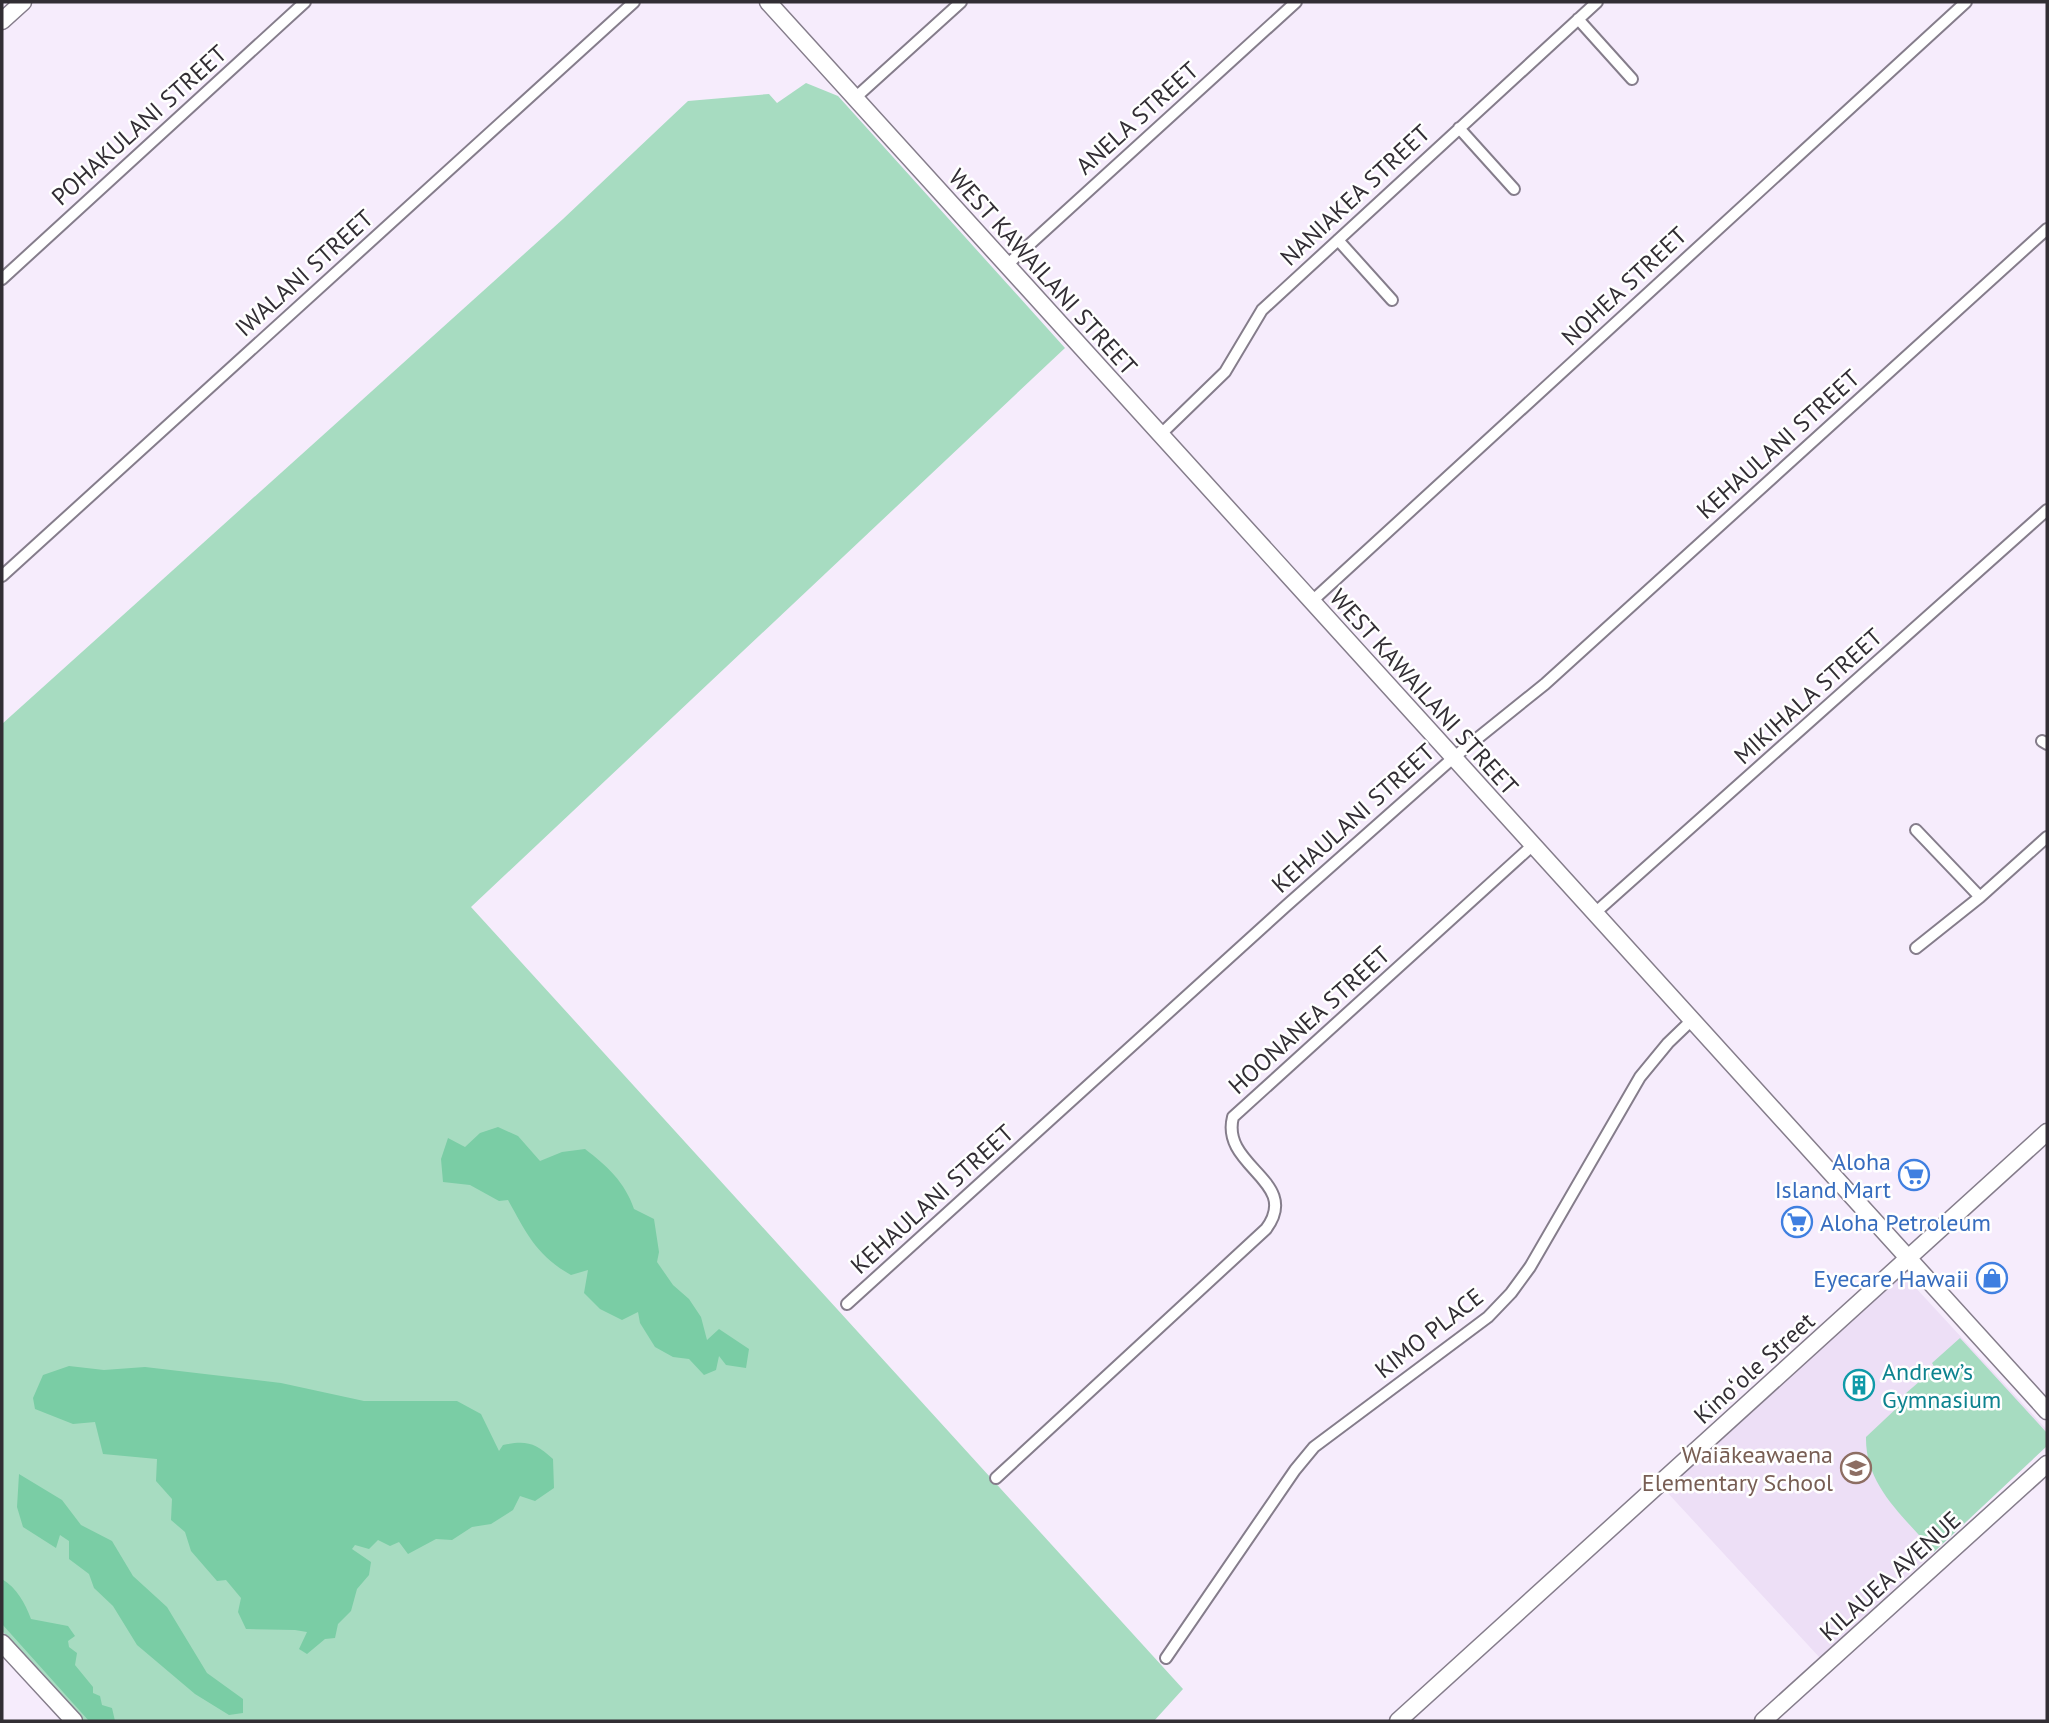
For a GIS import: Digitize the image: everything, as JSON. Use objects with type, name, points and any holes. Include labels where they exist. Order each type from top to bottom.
[{"type":"street","name":"POHAKULANI STREET","points":[[2,279],[306,2]]},
{"type":"street","name":"IWALANI STREET","points":[[2,576],[634,2]]},
{"type":"street","name":"WEST KAWAILANI STREET","points":[[768,2],[2047,1411]]},
{"type":"street","points":[[855,98],[961,2]]},
{"type":"street","name":"ANELA STREET","points":[[1007,265],[1296,2]]},
{"type":"street","name":"NANIAKEA STREET","points":[[1160,435],[1225,372],[1262,310],[1597,2]]},
{"type":"street","name":"NOHEA STREET","points":[[1311,602],[1966,2]]},
{"type":"street","points":[[1578,19],[1632,79]]},
{"type":"street","points":[[1459,128],[1514,189]]},
{"type":"street","name":"KEHAULANI STREET","points":[[847,1304],[1286,906],[1453,758],[1545,684],[2047,229]]},
{"type":"street","points":[[1338,240],[1392,300]]},
{"type":"street","name":"MIKIHALA STREET","points":[[1596,912],[2047,510]]},
{"type":"street","points":[[1916,830],[1980,897]]},
{"type":"street","points":[[1916,948],[1980,897],[2047,837]]},
{"type":"street","name":"HOONANEA STREET","points":[[996,1478],[1266,1229],[1274,1217],[1278,1206],[1272,1192],[1232,1140],[1230,1127],[1233,1117],[1532,845]]},
{"type":"street","name":"KIMO PLACE","points":[[1166,1658],[1295,1470],[1314,1447],[1488,1317],[1511,1293],[1530,1267],[1640,1077],[1668,1043],[1693,1019]]},
{"type":"street","name":"Kinoʻole Street","points":[[1398,1721],[2047,1132]]},
{"type":"street","name":"KILAUEA AVENUE","points":[[1763,1721],[2047,1464]]},
{"type":"street","points":[[2,1643],[74,1721]]},
{"type":"shaded area","name":"Waiākeawaena Elementary School","points":[[1903,1274],[2047,1430],[2047,1446],[1820,1658],[1665,1490]]},
{"type":"green space","points":[[806,83],[838,96],[1065,348],[471,907],[1183,1689],[1154,1721],[84,1721],[2,1631],[2,724],[563,219],[688,101],[769,94],[777,103]]},
{"type":"green space","points":[[498,1127],[518,1136],[540,1161],[562,1152],[585,1149],[608,1168],[626,1191],[634,1209],[654,1219],[659,1252],[657,1262],[701,1317],[707,1340],[719,1329],[749,1349],[746,1368],[726,1365],[719,1356],[716,1370],[704,1375],[689,1359],[673,1357],[655,1347],[640,1323],[638,1312],[622,1320],[600,1309],[584,1293],[588,1270],[571,1275],[549,1260],[527,1233],[508,1200],[499,1201],[470,1185],[443,1182],[441,1159],[448,1138],[465,1147],[480,1133]]},
{"type":"green space","points":[[1960,1338],[2047,1433],[2047,1446],[1934,1552],[1879,1486],[1867,1455],[1866,1437],[1900,1405],[1905,1394],[1935,1368],[1932,1363]]},
{"type":"green space","points":[[69,1366],[104,1370],[145,1367],[281,1383],[364,1401],[457,1401],[481,1414],[499,1451],[503,1445],[525,1443],[536,1446],[553,1459],[554,1488],[535,1501],[520,1496],[513,1510],[491,1524],[472,1527],[452,1540],[436,1539],[408,1554],[399,1542],[390,1546],[378,1540],[369,1549],[355,1545],[352,1549],[371,1562],[369,1575],[357,1589],[351,1611],[338,1624],[335,1638],[325,1639],[307,1654],[299,1649],[307,1632],[246,1629],[238,1612],[241,1598],[226,1580],[217,1581],[191,1551],[185,1532],[171,1520],[172,1499],[156,1481],[157,1459],[103,1454],[95,1422],[73,1424],[35,1409],[33,1398],[43,1375]]},
{"type":"green space","points":[[19,1474],[62,1500],[81,1525],[112,1541],[133,1576],[167,1607],[207,1673],[243,1699],[243,1713],[229,1715],[195,1694],[137,1645],[113,1606],[94,1588],[89,1574],[69,1559],[69,1541],[60,1535],[56,1548],[23,1527],[17,1507]]},
{"type":"green space","points":[[2,1579],[20,1596],[31,1619],[68,1626],[75,1636],[68,1641],[69,1647],[77,1653],[75,1665],[93,1687],[93,1693],[100,1696],[102,1705],[112,1708],[115,1721],[89,1721],[2,1624]]},
{"type":"place","name":"Aloha Island Mart","points":[[1914,1175]]},
{"type":"place","name":"Aloha Petroleum","points":[[1797,1222]]},
{"type":"place","name":"Eyecare Hawaii","points":[[1992,1278]]},
{"type":"place","name":"Andrew’s Gymnasium","points":[[1859,1385]]},
{"type":"place","name":"Waiākeawaena Elementary School","points":[[1856,1468]]}]
